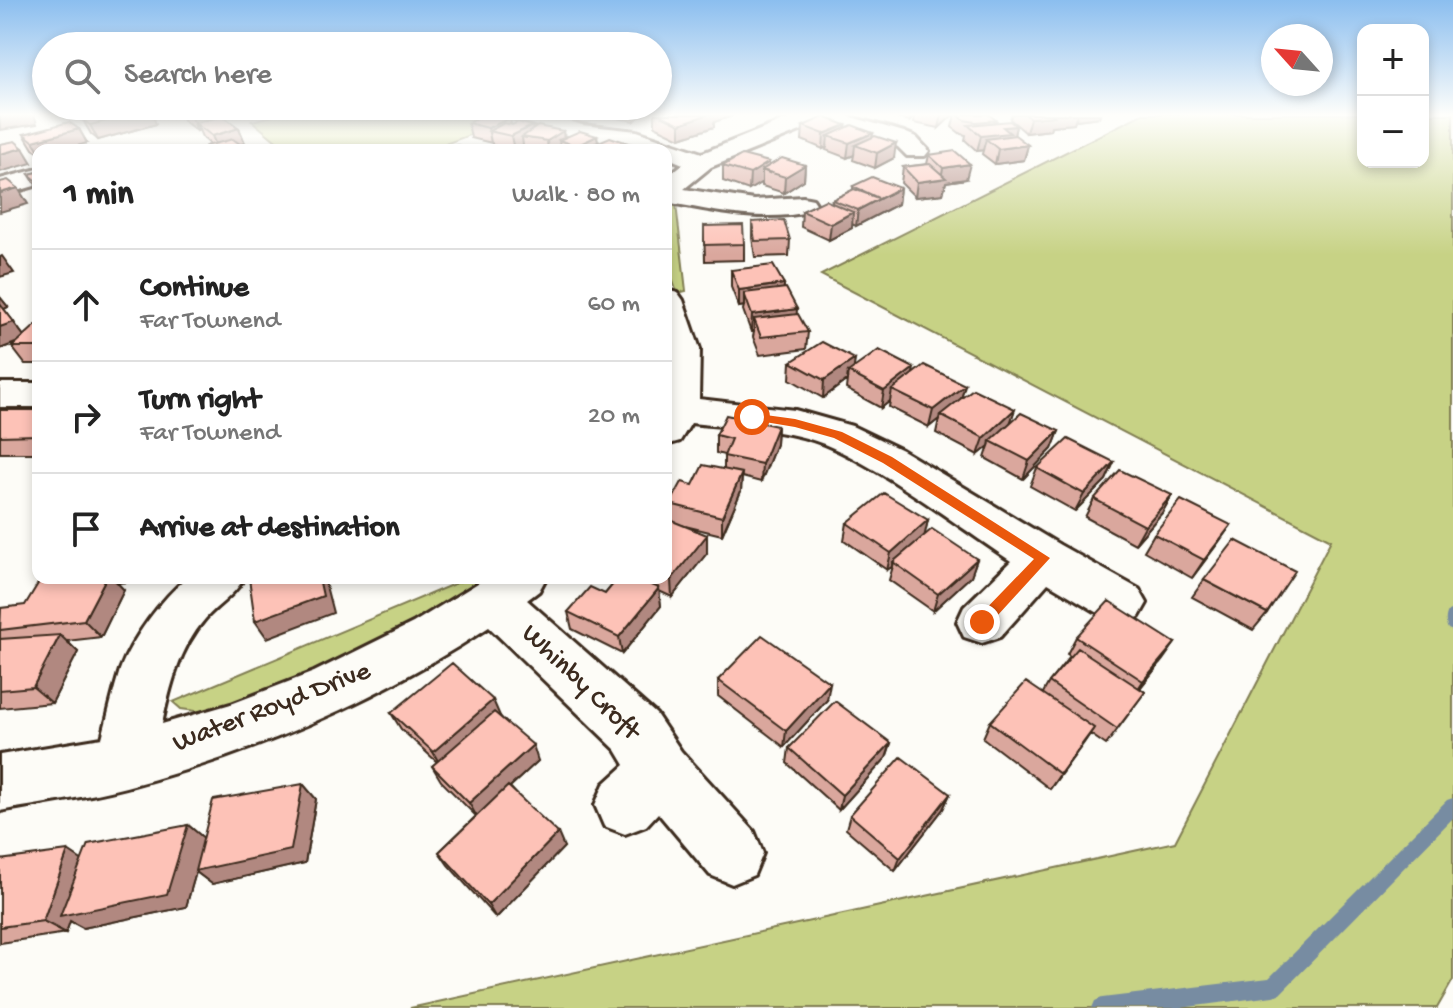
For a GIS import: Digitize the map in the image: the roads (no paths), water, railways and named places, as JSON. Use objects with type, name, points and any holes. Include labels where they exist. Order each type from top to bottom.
[{"type":"street","points":[[672,187],[702,162]]},
{"type":"street","points":[[0,188],[32,179]]},
{"type":"street","points":[[672,193],[754,209],[803,205]]},
{"type":"street","points":[[672,318],[682,349],[672,420],[795,423],[838,435],[887,460],[1043,558],[1122,603]]},
{"type":"street","points":[[0,395],[32,395]]},
{"type":"street","points":[[982,622],[1043,558]]},
{"type":"street","points":[[125,760],[147,669],[187,606],[213,584]]},
{"type":"street","name":"Water Royd Drive","points":[[0,783],[125,760],[237,727],[378,669],[507,589]]},
{"type":"street","name":"Whinby Croft","points":[[507,589],[636,732],[642,788],[732,853]]},
{"type":"waterway","points":[[1453,615],[1453,625]]},
{"type":"waterway","points":[[1102,1008],[1273,987],[1453,806]]}]
